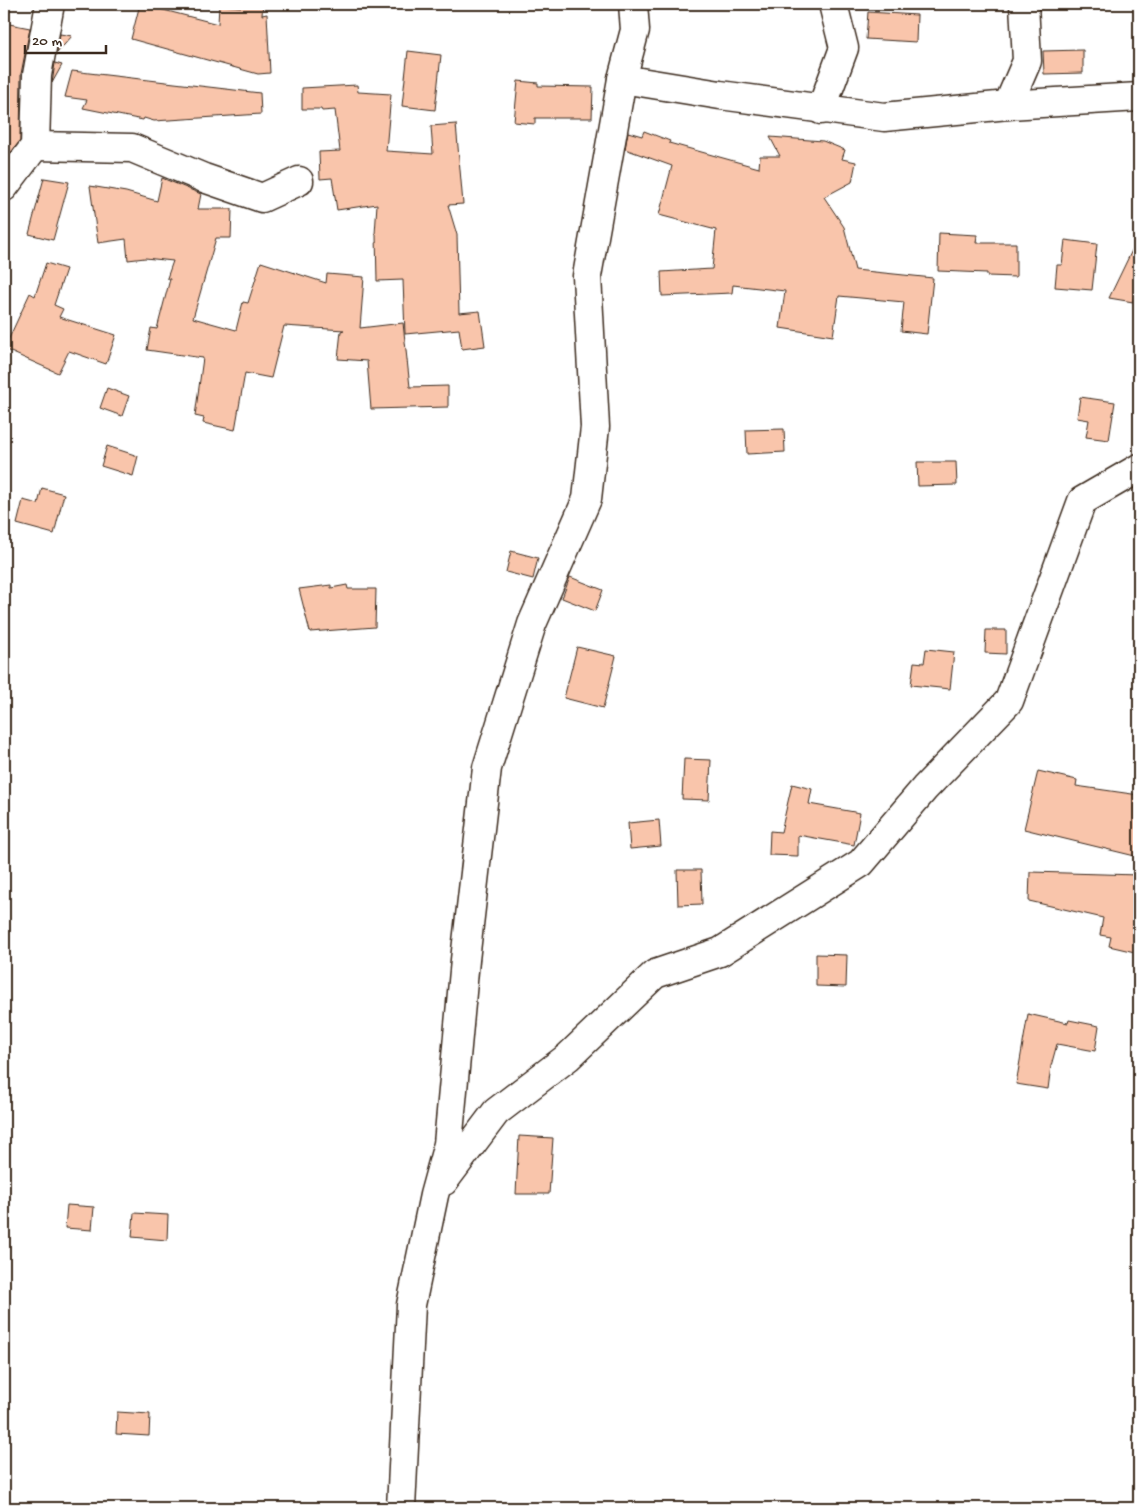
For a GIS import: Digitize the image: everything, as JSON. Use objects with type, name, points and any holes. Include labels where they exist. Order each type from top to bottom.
[{"type":"street","points":[[4,188],[35,146],[36,75],[50,4]]},
{"type":"street","points":[[401,1508],[411,1305],[434,1195],[448,1144],[465,960],[487,768],[532,624],[587,499],[595,427],[587,276],[622,79],[635,30],[633,4]]},
{"type":"street","points":[[821,110],[844,48],[833,4]]},
{"type":"street","points":[[1008,105],[1027,61],[1024,4]]},
{"type":"street","points":[[622,79],[821,110],[884,117],[1008,105],[1139,97]]},
{"type":"street","points":[[35,146],[132,148],[204,178],[262,198],[298,181]]},
{"type":"street","points":[[434,1195],[496,1112],[568,1057],[655,974],[720,952],[861,862],[925,788],[1009,701],[1082,501],[1139,468]]},
{"type":"building","points":[[140,4],[218,24],[219,5],[241,7],[241,4],[263,4],[262,15],[267,14],[270,73],[258,74],[131,39]]},
{"type":"building","points":[[868,12],[917,15],[916,42],[866,39]]},
{"type":"building","points":[[4,23],[30,28],[21,74],[20,141],[4,161]]},
{"type":"building","points":[[60,34],[72,36],[57,53]]},
{"type":"building","points":[[1083,50],[1083,73],[1044,74],[1043,51]]},
{"type":"building","points":[[408,51],[441,55],[435,110],[402,106]]},
{"type":"building","points":[[55,63],[62,65],[52,83],[53,77]]},
{"type":"building","points":[[72,71],[260,93],[261,114],[154,121],[83,108],[87,100],[65,97]]},
{"type":"building","points":[[518,81],[538,83],[538,86],[593,87],[592,118],[535,118],[535,124],[514,122]]},
{"type":"building","points":[[357,85],[358,92],[391,94],[386,151],[433,154],[431,126],[456,124],[463,204],[448,205],[457,235],[459,313],[480,311],[485,346],[462,349],[459,329],[405,334],[403,280],[377,281],[375,234],[377,204],[337,210],[332,178],[320,179],[319,152],[340,151],[335,110],[302,109],[302,88]]},
{"type":"building","points":[[644,131],[670,141],[669,143],[759,168],[760,156],[780,156],[770,137],[823,141],[845,150],[842,159],[856,162],[852,182],[824,197],[844,227],[855,270],[933,278],[927,334],[901,331],[904,302],[839,296],[833,336],[780,328],[785,291],[733,285],[732,293],[662,296],[661,272],[712,269],[716,230],[659,215],[672,166],[625,149],[628,132],[642,136]]},
{"type":"building","points":[[44,178],[69,182],[53,240],[29,234]]},
{"type":"building","points":[[162,178],[201,194],[198,209],[232,209],[231,238],[216,238],[193,318],[236,330],[243,302],[248,303],[261,262],[326,283],[327,274],[364,277],[360,328],[403,323],[410,387],[448,386],[448,407],[371,409],[367,361],[338,359],[341,331],[344,330],[284,326],[271,378],[245,373],[235,430],[203,423],[204,418],[195,416],[203,358],[147,350],[151,328],[157,329],[170,279],[167,278],[173,261],[145,258],[128,260],[126,239],[98,243],[90,186],[126,192],[157,201]]},
{"type":"building","points":[[939,233],[977,235],[976,243],[1016,243],[1016,277],[987,276],[987,273],[938,271]]},
{"type":"building","points":[[1065,240],[1097,244],[1092,290],[1055,287],[1057,265],[1062,265]]},
{"type":"building","points":[[1137,240],[1139,241],[1139,257],[1133,302],[1109,298]]},
{"type":"building","points":[[46,263],[66,269],[54,305],[63,309],[59,317],[116,335],[106,364],[69,351],[58,373],[4,349],[30,293],[35,296]]},
{"type":"building","points":[[107,388],[129,396],[122,416],[100,408]]},
{"type":"building","points":[[1080,397],[1115,402],[1109,440],[1086,437],[1089,420],[1077,418]]},
{"type":"building","points":[[784,429],[785,452],[747,454],[746,430]]},
{"type":"building","points":[[107,446],[138,456],[133,476],[101,466]]},
{"type":"building","points":[[917,462],[956,462],[957,485],[918,486]]},
{"type":"building","points":[[42,488],[64,494],[54,534],[17,524],[23,500],[38,504]]},
{"type":"building","points":[[511,551],[538,558],[533,579],[506,572]]},
{"type":"building","points":[[570,577],[603,590],[595,611],[562,598]]},
{"type":"building","points":[[331,585],[331,588],[347,585],[348,589],[376,589],[375,627],[310,632],[299,589]]},
{"type":"building","points":[[986,630],[1006,630],[1006,654],[985,653]]},
{"type":"building","points":[[577,647],[616,656],[603,708],[564,698]]},
{"type":"building","points":[[926,649],[954,652],[950,689],[911,685],[914,662],[924,663]]},
{"type":"building","points":[[684,759],[711,760],[709,800],[682,799]]},
{"type":"building","points":[[1038,771],[1077,780],[1076,786],[1139,795],[1139,857],[1024,829]]},
{"type":"building","points":[[792,784],[812,789],[809,804],[860,813],[854,845],[798,835],[798,856],[769,855],[770,831],[781,832]]},
{"type":"building","points":[[659,820],[661,846],[630,849],[628,823]]},
{"type":"building","points":[[677,870],[701,870],[702,904],[678,905]]},
{"type":"building","points":[[1030,872],[1139,875],[1139,953],[1109,946],[1111,937],[1100,935],[1103,918],[1029,901]]},
{"type":"building","points":[[816,954],[847,955],[846,987],[816,986]]},
{"type":"building","points":[[1028,1014],[1068,1023],[1069,1020],[1099,1026],[1095,1051],[1057,1044],[1051,1066],[1048,1089],[1016,1084]]},
{"type":"building","points":[[519,1136],[553,1138],[549,1194],[516,1194]]},
{"type":"building","points":[[67,1205],[94,1207],[92,1230],[65,1228]]},
{"type":"building","points":[[134,1213],[168,1215],[167,1240],[132,1237]]},
{"type":"building","points":[[117,1412],[150,1414],[149,1436],[116,1434]]}]
